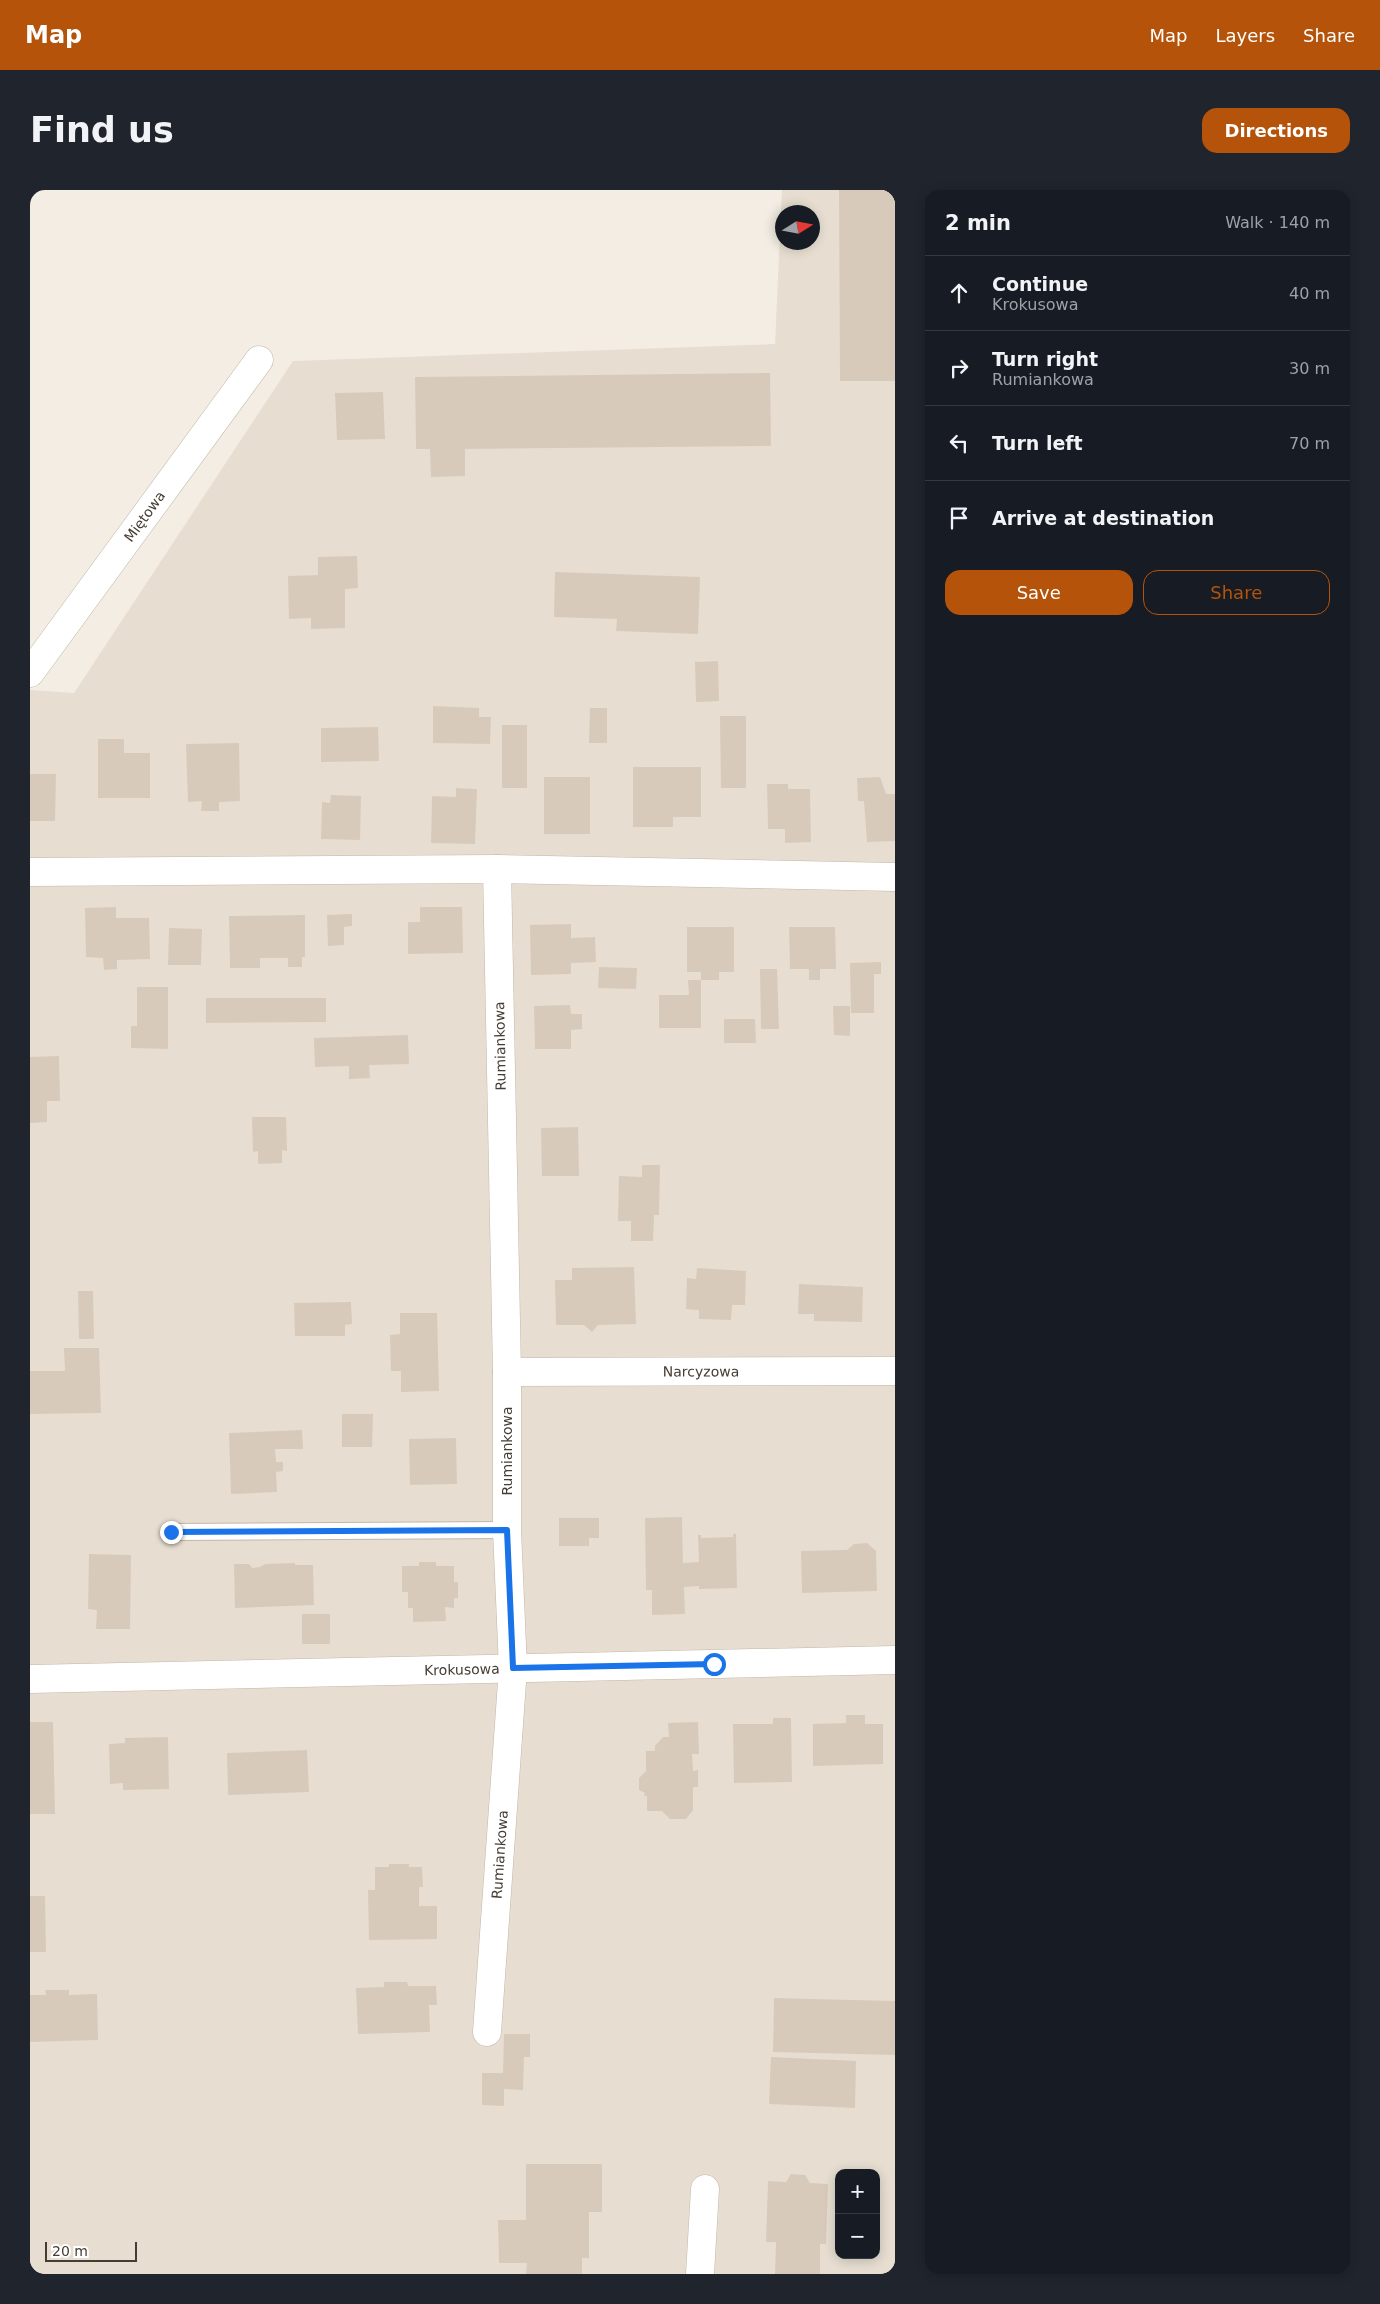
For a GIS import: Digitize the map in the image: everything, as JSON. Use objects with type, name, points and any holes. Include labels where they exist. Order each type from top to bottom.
[{"type":"street","name":"Miętowa","points":[[30,673],[259,360]]},
{"type":"street","points":[[30,872],[497,869],[895,877]]},
{"type":"street","name":"Rumiankowa","points":[[487,2032],[513,1668],[507,1530],[507,1372],[497,869]]},
{"type":"street","name":"Narcyzowa","points":[[507,1372],[895,1371]]},
{"type":"street","name":"Krokusowa","points":[[30,1679],[895,1660]]},
{"type":"street","points":[[700,2274],[705,2189]]},
{"type":"lane","points":[[171,1532],[507,1530]]},
{"type":"shaded area","points":[[782,190],[895,190],[895,2274],[30,2274],[30,690],[74,693],[293,361],[775,344],[779,250],[820,250],[820,205],[781,205]]},
{"type":"building","points":[[839,190],[895,190],[895,381],[840,381]]},
{"type":"building","points":[[770,373],[771,446],[465,449],[465,476],[431,477],[430,449],[416,449],[415,377]]},
{"type":"building","points":[[383,392],[385,439],[337,440],[335,393]]},
{"type":"building","points":[[357,556],[358,588],[345,589],[345,628],[311,629],[311,618],[289,619],[288,576],[318,575],[318,557]]},
{"type":"building","points":[[555,572],[700,577],[698,634],[616,631],[617,619],[554,617]]},
{"type":"building","points":[[718,661],[719,701],[696,702],[695,662]]},
{"type":"building","points":[[433,706],[479,708],[479,717],[491,717],[490,744],[433,743]]},
{"type":"building","points":[[590,708],[607,708],[607,743],[589,743]]},
{"type":"building","points":[[720,716],[746,716],[746,788],[721,788]]},
{"type":"building","points":[[502,725],[527,725],[527,788],[502,788]]},
{"type":"building","points":[[378,727],[379,761],[321,762],[321,728]]},
{"type":"building","points":[[98,739],[124,739],[124,753],[150,753],[150,798],[98,798]]},
{"type":"building","points":[[239,743],[240,801],[219,802],[219,811],[201,811],[202,801],[188,802],[186,744]]},
{"type":"building","points":[[633,767],[701,767],[701,817],[673,817],[673,827],[633,827]]},
{"type":"building","points":[[30,774],[56,774],[55,821],[30,821]]},
{"type":"building","points":[[544,777],[590,777],[590,834],[544,834]]},
{"type":"building","points":[[880,777],[886,794],[895,794],[895,841],[867,842],[864,801],[858,801],[857,778]]},
{"type":"building","points":[[767,784],[788,784],[788,789],[810,789],[811,842],[785,843],[785,829],[768,829]]},
{"type":"building","points":[[456,788],[477,789],[475,844],[431,843],[432,796],[456,797]]},
{"type":"building","points":[[331,795],[361,796],[360,840],[321,839],[322,802],[330,803]]},
{"type":"building","points":[[116,907],[116,918],[149,918],[150,959],[117,960],[117,969],[104,970],[103,958],[86,957],[85,908]]},
{"type":"building","points":[[420,907],[462,907],[463,953],[408,954],[408,922],[420,922]]},
{"type":"building","points":[[352,914],[352,926],[344,927],[344,945],[328,946],[327,915]]},
{"type":"building","points":[[305,915],[305,957],[302,957],[302,967],[288,967],[288,958],[260,958],[260,968],[230,968],[229,916]]},
{"type":"building","points":[[571,924],[571,938],[595,937],[596,962],[571,963],[571,974],[531,975],[530,925]]},
{"type":"building","points":[[687,927],[734,927],[734,972],[719,972],[719,980],[701,980],[701,972],[687,972]]},
{"type":"building","points":[[789,927],[835,927],[836,969],[820,969],[820,980],[809,980],[809,969],[790,969]]},
{"type":"building","points":[[169,928],[202,929],[201,965],[168,965]]},
{"type":"building","points":[[881,962],[881,974],[874,974],[874,1013],[851,1013],[850,963]]},
{"type":"building","points":[[599,967],[637,968],[636,989],[598,988]]},
{"type":"building","points":[[760,969],[777,969],[779,1029],[761,1029]]},
{"type":"building","points":[[688,980],[701,980],[701,1028],[659,1028],[659,995],[689,995]]},
{"type":"building","points":[[137,987],[168,987],[168,1049],[131,1048],[131,1026],[137,1026]]},
{"type":"building","points":[[206,998],[326,998],[326,1022],[206,1023]]},
{"type":"building","points":[[570,1005],[571,1014],[582,1014],[582,1029],[571,1030],[571,1049],[535,1049],[534,1006]]},
{"type":"building","points":[[833,1006],[850,1006],[850,1036],[834,1035]]},
{"type":"building","points":[[724,1019],[755,1019],[756,1043],[724,1043]]},
{"type":"building","points":[[408,1035],[409,1064],[369,1065],[370,1078],[349,1079],[349,1066],[315,1067],[314,1038]]},
{"type":"building","points":[[59,1056],[60,1101],[47,1101],[47,1122],[30,1123],[30,1057]]},
{"type":"building","points":[[252,1117],[286,1117],[287,1151],[282,1150],[282,1163],[258,1164],[258,1151],[253,1152]]},
{"type":"building","points":[[578,1127],[579,1176],[542,1176],[541,1128]]},
{"type":"building","points":[[642,1165],[660,1165],[659,1215],[654,1215],[653,1241],[631,1241],[631,1221],[618,1221],[619,1176],[642,1177]]},
{"type":"building","points":[[634,1267],[636,1324],[598,1325],[592,1332],[584,1325],[556,1325],[555,1280],[572,1280],[572,1268]]},
{"type":"building","points":[[697,1268],[746,1271],[745,1305],[732,1305],[731,1320],[699,1319],[699,1310],[686,1309],[687,1278],[696,1279]]},
{"type":"building","points":[[799,1284],[863,1287],[862,1322],[814,1321],[814,1314],[798,1314]]},
{"type":"building","points":[[78,1291],[93,1291],[94,1339],[79,1339]]},
{"type":"building","points":[[351,1302],[352,1324],[345,1325],[345,1336],[295,1336],[294,1303]]},
{"type":"building","points":[[400,1313],[437,1313],[439,1391],[401,1392],[401,1371],[391,1371],[390,1335],[400,1334]]},
{"type":"building","points":[[64,1348],[99,1348],[101,1413],[30,1414],[30,1371],[65,1371]]},
{"type":"building","points":[[342,1414],[373,1414],[372,1447],[342,1447]]},
{"type":"building","points":[[302,1430],[303,1449],[275,1449],[276,1462],[283,1462],[283,1471],[276,1472],[277,1492],[231,1494],[229,1433]]},
{"type":"building","points":[[456,1438],[457,1484],[410,1485],[409,1439]]},
{"type":"building","points":[[682,1517],[683,1563],[699,1562],[698,1535],[701,1535],[701,1538],[733,1537],[733,1534],[736,1534],[737,1588],[699,1589],[699,1586],[684,1587],[685,1614],[652,1615],[652,1590],[646,1590],[645,1518]]},
{"type":"building","points":[[559,1518],[599,1518],[599,1538],[589,1538],[589,1546],[559,1546]]},
{"type":"building","points":[[867,1543],[876,1551],[877,1591],[802,1593],[801,1551],[847,1550],[854,1544]]},
{"type":"building","points":[[89,1554],[131,1555],[130,1629],[96,1629],[97,1610],[88,1609]]},
{"type":"building","points":[[419,1562],[436,1562],[436,1566],[454,1566],[454,1582],[458,1582],[458,1598],[454,1598],[454,1608],[445,1607],[446,1621],[413,1622],[413,1608],[408,1608],[408,1592],[402,1592],[402,1566],[419,1566]]},
{"type":"building","points":[[295,1563],[295,1565],[313,1565],[314,1605],[235,1608],[234,1564],[249,1564],[252,1568],[265,1564]]},
{"type":"building","points":[[302,1614],[330,1614],[330,1644],[302,1644]]},
{"type":"building","points":[[846,1715],[865,1715],[865,1724],[883,1724],[883,1764],[813,1766],[813,1724],[846,1723]]},
{"type":"building","points":[[773,1718],[791,1718],[792,1782],[734,1783],[733,1724],[773,1724]]},
{"type":"building","points":[[30,1722],[53,1722],[55,1814],[30,1814]]},
{"type":"building","points":[[698,1722],[699,1754],[692,1754],[693,1771],[698,1770],[698,1787],[693,1787],[693,1810],[686,1819],[670,1819],[662,1811],[647,1811],[647,1796],[644,1796],[645,1793],[639,1790],[639,1778],[646,1771],[646,1751],[655,1751],[655,1746],[663,1737],[669,1737],[668,1723]]},
{"type":"building","points":[[168,1737],[169,1789],[123,1790],[123,1783],[110,1784],[109,1744],[125,1743],[125,1738]]},
{"type":"building","points":[[307,1750],[309,1792],[228,1795],[227,1753]]},
{"type":"building","points":[[389,1864],[409,1864],[409,1867],[422,1867],[423,1887],[419,1887],[419,1906],[437,1906],[437,1939],[369,1940],[368,1890],[375,1890],[375,1867],[389,1867]]},
{"type":"building","points":[[30,1896],[45,1896],[46,1952],[30,1952]]},
{"type":"building","points":[[384,1982],[407,1982],[408,1986],[436,1986],[437,2005],[429,2005],[430,2032],[358,2034],[356,1988],[384,1987]]},
{"type":"building","points":[[45,1990],[69,1990],[69,1995],[97,1994],[98,2040],[30,2042],[30,1995],[46,1995]]},
{"type":"building","points":[[774,1998],[895,2001],[895,2055],[773,2052]]},
{"type":"building","points":[[504,2034],[530,2034],[530,2057],[524,2057],[523,2090],[504,2089],[504,2106],[482,2105],[482,2073],[503,2073]]},
{"type":"building","points":[[771,2057],[856,2061],[855,2108],[769,2104]]},
{"type":"building","points":[[526,2164],[602,2164],[602,2212],[589,2212],[589,2258],[582,2258],[582,2274],[526,2274],[527,2263],[499,2263],[498,2220],[526,2220]]},
{"type":"building","points":[[791,2174],[805,2175],[810,2183],[828,2184],[826,2244],[820,2244],[820,2274],[775,2274],[776,2242],[766,2242],[768,2181],[786,2182]]},
{"type":"route","points":[[171,1532],[507,1530],[513,1668],[714,1664]]}]
